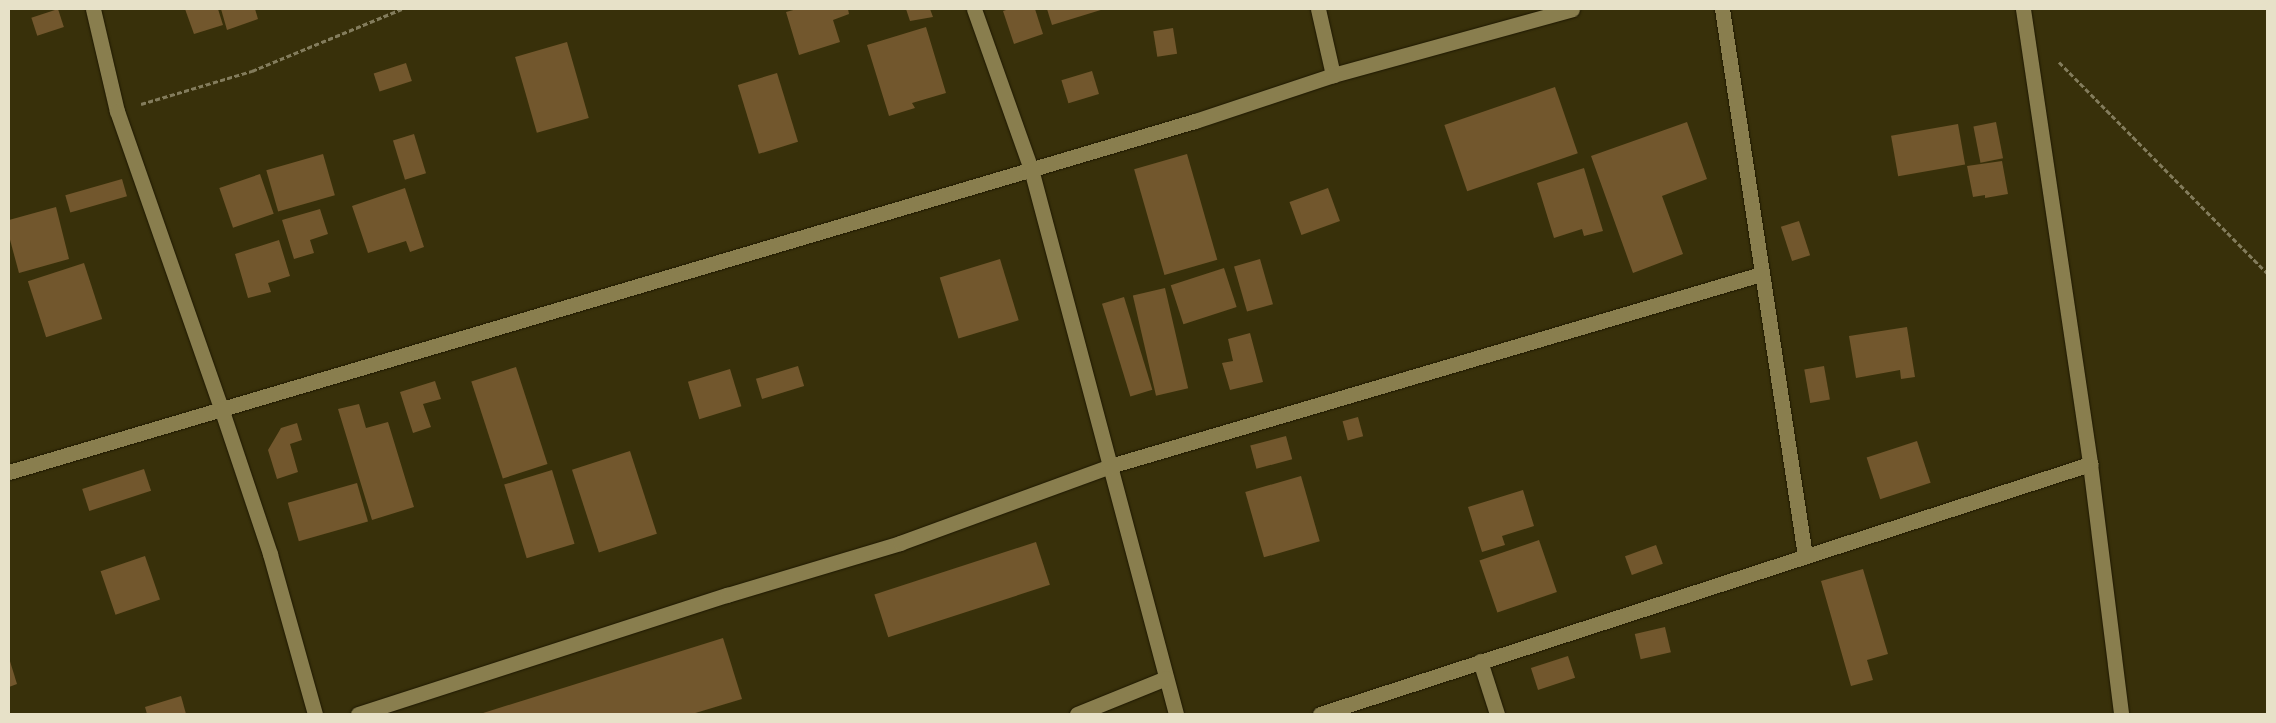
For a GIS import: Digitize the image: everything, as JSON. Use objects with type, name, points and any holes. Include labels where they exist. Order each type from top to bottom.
[{"type":"street","points":[[93,9],[117,111],[270,554],[315,714]]},
{"type":"street","points":[[974,9],[1031,169],[1176,714]]},
{"type":"street","points":[[1318,9],[1333,76]]},
{"type":"street","points":[[9,472],[1195,121],[1333,76],[1572,9]]},
{"type":"street","points":[[1722,9],[1804,556]]},
{"type":"street","points":[[2023,9],[2090,464],[2122,714]]},
{"type":"street","points":[[358,714],[727,595],[900,543],[1110,466],[1762,274]]},
{"type":"street","points":[[1320,714],[2090,464]]},
{"type":"street","points":[[1480,661],[1497,714]]},
{"type":"street","points":[[1076,714],[1166,678]]},
{"type":"path","points":[[117,111],[252,71],[402,9]]},
{"type":"path","points":[[2027,30],[2267,274]]},
{"type":"building","points":[[58,9],[64,27],[37,36],[31,18]]},
{"type":"building","points":[[185,9],[218,9],[223,25],[194,34]]},
{"type":"building","points":[[221,9],[255,9],[258,19],[227,30]]},
{"type":"building","points":[[797,9],[848,9],[849,14],[833,20],[840,42],[799,55],[786,12]]},
{"type":"building","points":[[906,9],[930,9],[933,17],[910,21]]},
{"type":"building","points":[[1009,9],[1035,9],[1043,34],[1014,44],[1003,11]]},
{"type":"building","points":[[1047,9],[1104,9],[1052,25]]},
{"type":"building","points":[[926,27],[946,93],[912,103],[915,108],[889,116],[867,45]]},
{"type":"building","points":[[1173,28],[1177,54],[1157,57],[1153,31]]},
{"type":"building","points":[[567,42],[589,118],[537,133],[515,57]]},
{"type":"building","points":[[406,63],[412,81],[380,92],[374,74]]},
{"type":"building","points":[[1092,71],[1099,94],[1068,103],[1061,80]]},
{"type":"building","points":[[777,73],[798,142],[759,154],[738,85]]},
{"type":"building","points":[[1555,87],[1578,153],[1467,191],[1444,125]]},
{"type":"building","points":[[1687,122],[1707,179],[1662,196],[1683,254],[1633,273],[1591,156]]},
{"type":"building","points":[[1996,122],[2003,158],[1980,163],[1973,126]]},
{"type":"building","points":[[1958,124],[1965,164],[1898,176],[1891,136]]},
{"type":"building","points":[[414,134],[426,173],[405,180],[393,140]]},
{"type":"building","points":[[323,154],[335,195],[278,212],[266,170]]},
{"type":"building","points":[[1187,154],[1217,260],[1164,275],[1134,169]]},
{"type":"building","points":[[2002,161],[2008,194],[1985,198],[1985,195],[1973,197],[1967,166]]},
{"type":"building","points":[[1584,168],[1603,231],[1584,236],[1582,229],[1554,238],[1537,183]]},
{"type":"building","points":[[260,174],[274,214],[233,228],[219,188]]},
{"type":"building","points":[[122,179],[127,196],[70,213],[65,195]]},
{"type":"building","points":[[405,188],[424,247],[410,252],[406,241],[368,253],[352,206]]},
{"type":"building","points":[[1328,188],[1340,221],[1301,235],[1289,202]]},
{"type":"building","points":[[56,207],[69,259],[19,273],[9,236],[9,220]]},
{"type":"building","points":[[320,209],[328,234],[310,240],[314,253],[294,259],[282,220]]},
{"type":"building","points":[[1799,221],[1810,255],[1792,261],[1781,227]]},
{"type":"building","points":[[279,240],[290,276],[268,283],[271,292],[248,298],[235,254]]},
{"type":"building","points":[[1000,259],[1019,320],[958,339],[940,277]]},
{"type":"building","points":[[1260,259],[1273,304],[1247,312],[1234,266]]},
{"type":"building","points":[[84,263],[102,319],[46,337],[28,281]]},
{"type":"building","points":[[1224,268],[1237,307],[1183,324],[1171,285]]},
{"type":"building","points":[[1165,288],[1188,388],[1156,396],[1133,295]]},
{"type":"building","points":[[1124,297],[1152,390],[1130,396],[1102,304]]},
{"type":"building","points":[[1907,327],[1915,377],[1901,379],[1900,370],[1856,378],[1849,336]]},
{"type":"building","points":[[1250,333],[1263,382],[1230,390],[1222,363],[1233,361],[1228,339]]},
{"type":"building","points":[[798,366],[804,386],[762,399],[756,379]]},
{"type":"building","points":[[1824,366],[1830,399],[1810,403],[1804,369]]},
{"type":"building","points":[[516,367],[548,464],[503,479],[471,382]]},
{"type":"building","points":[[730,369],[741,406],[699,419],[688,382]]},
{"type":"building","points":[[435,381],[441,399],[423,404],[431,427],[413,433],[400,392]]},
{"type":"building","points":[[359,404],[366,428],[388,422],[414,507],[372,520],[338,409]]},
{"type":"building","points":[[1358,417],[1363,436],[1348,440],[1343,421]]},
{"type":"building","points":[[297,423],[302,440],[290,444],[298,472],[277,479],[268,450],[281,428]]},
{"type":"building","points":[[1286,436],[1292,459],[1256,469],[1250,446]]},
{"type":"building","points":[[1917,441],[1931,483],[1880,499],[1867,457]]},
{"type":"building","points":[[630,451],[657,534],[599,553],[572,470]]},
{"type":"building","points":[[144,469],[151,491],[89,511],[82,489]]},
{"type":"building","points":[[552,470],[575,544],[527,558],[504,485]]},
{"type":"building","points":[[1301,476],[1320,541],[1264,557],[1245,492]]},
{"type":"building","points":[[357,483],[368,521],[299,541],[288,503]]},
{"type":"building","points":[[1523,490],[1534,526],[1502,536],[1505,545],[1482,552],[1468,507]]},
{"type":"building","points":[[1539,540],[1557,592],[1497,613],[1479,561]]},
{"type":"building","points":[[1036,542],[1050,585],[888,637],[874,595]]},
{"type":"building","points":[[1656,545],[1663,564],[1632,575],[1625,556]]},
{"type":"building","points":[[145,556],[160,599],[116,615],[101,571]]},
{"type":"building","points":[[1863,569],[1888,654],[1867,660],[1873,680],[1851,686],[1821,581]]},
{"type":"building","points":[[1665,627],[1671,652],[1641,659],[1635,634]]},
{"type":"building","points":[[723,638],[742,699],[692,714],[480,714]]},
{"type":"building","points":[[1568,656],[1575,678],[1538,690],[1531,668]]},
{"type":"building","points":[[9,658],[17,684],[9,687]]},
{"type":"building","points":[[181,696],[186,714],[147,714],[145,707]]}]
